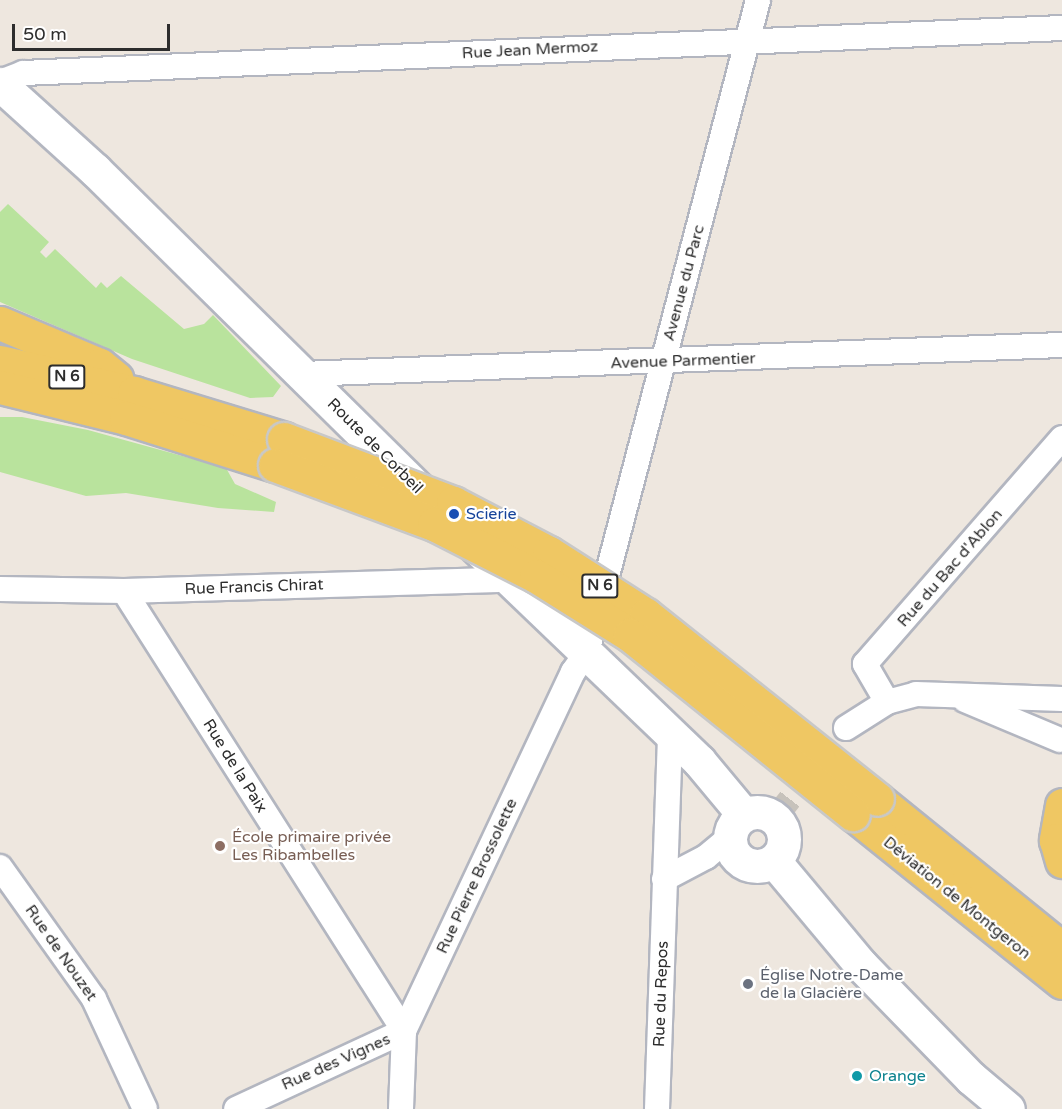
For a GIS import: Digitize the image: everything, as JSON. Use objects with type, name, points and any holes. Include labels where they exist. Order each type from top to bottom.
[{"type":"main road","name":"Route de Corbeil","points":[[0,83],[95,170],[303,374],[508,581],[587,652],[670,732],[737,826]]},
{"type":"main road","points":[[0,323],[100,365],[134,393]]},
{"type":"main road","name":"N 6","points":[[0,362],[134,393],[279,452]]},
{"type":"main road","name":"N 6","points":[[0,387],[279,452],[453,503],[549,553],[646,615],[865,806]]},
{"type":"main road","points":[[0,410],[39,397]]},
{"type":"main road","points":[[1062,805],[1056,840],[1062,861]]},
{"type":"main road","name":"Déviation de Montgeron","points":[[865,806],[1062,949]]},
{"type":"main road","name":"Déviation de Montgeron","points":[[865,806],[1062,982]]},
{"type":"main road","points":[[762,812],[780,824],[785,840],[774,861],[757,867],[741,862],[737,826],[762,812]]},
{"type":"main road","points":[[774,861],[861,964],[926,1052],[983,1109]]},
{"type":"main road","points":[[861,964],[971,1078],[1008,1109]]},
{"type":"street","name":"Avenue du Parc","points":[[587,652],[758,0]]},
{"type":"street","name":"Rue Jean Mermoz","points":[[0,83],[23,73],[1062,28]]},
{"type":"street","name":"Avenue Parmentier","points":[[303,374],[663,363],[1062,345]]},
{"type":"street","name":"Rue du Bac d'Ablon","points":[[887,702],[865,664],[1062,438]]},
{"type":"street","points":[[508,581],[608,566]]},
{"type":"street","name":"Rue Francis Chirat","points":[[0,589],[124,591],[508,581]]},
{"type":"street","name":"Rue de la Paix","points":[[124,591],[404,1031]]},
{"type":"street","name":"Rue Pierre Brossolette","points":[[401,1109],[404,1031],[573,672],[587,652]]},
{"type":"street","points":[[946,693],[1061,737]]},
{"type":"street","points":[[846,728],[887,702],[916,694],[946,693],[1062,699]]},
{"type":"street","name":"Rue du Repos","points":[[657,1109],[670,732]]},
{"type":"street","points":[[664,879],[706,857],[737,826]]},
{"type":"street","name":"Rue de Nouzet","points":[[0,867],[94,999],[145,1109]]},
{"type":"street","name":"Rue des Vignes","points":[[236,1109],[404,1031]]},
{"type":"green space","points":[[8,204],[49,242],[40,252],[46,258],[55,249],[96,288],[101,282],[107,288],[121,276],[184,329],[204,324],[213,315],[281,386],[273,397],[250,398],[132,359],[0,302],[0,212]]},
{"type":"green space","points":[[0,417],[22,417],[88,430],[226,468],[235,484],[276,502],[274,512],[218,508],[126,493],[86,496],[0,472]]},
{"type":"tunnel","points":[[775,818],[846,728]]},
{"type":"place","name":"Scierie","points":[[454,514]]},
{"type":"place","name":"École primaire privée Les Ribambelles","points":[[220,846]]},
{"type":"place","name":"Église Notre-Dame de la Glacière","points":[[748,984]]},
{"type":"place","name":"Orange","points":[[857,1076]]}]
